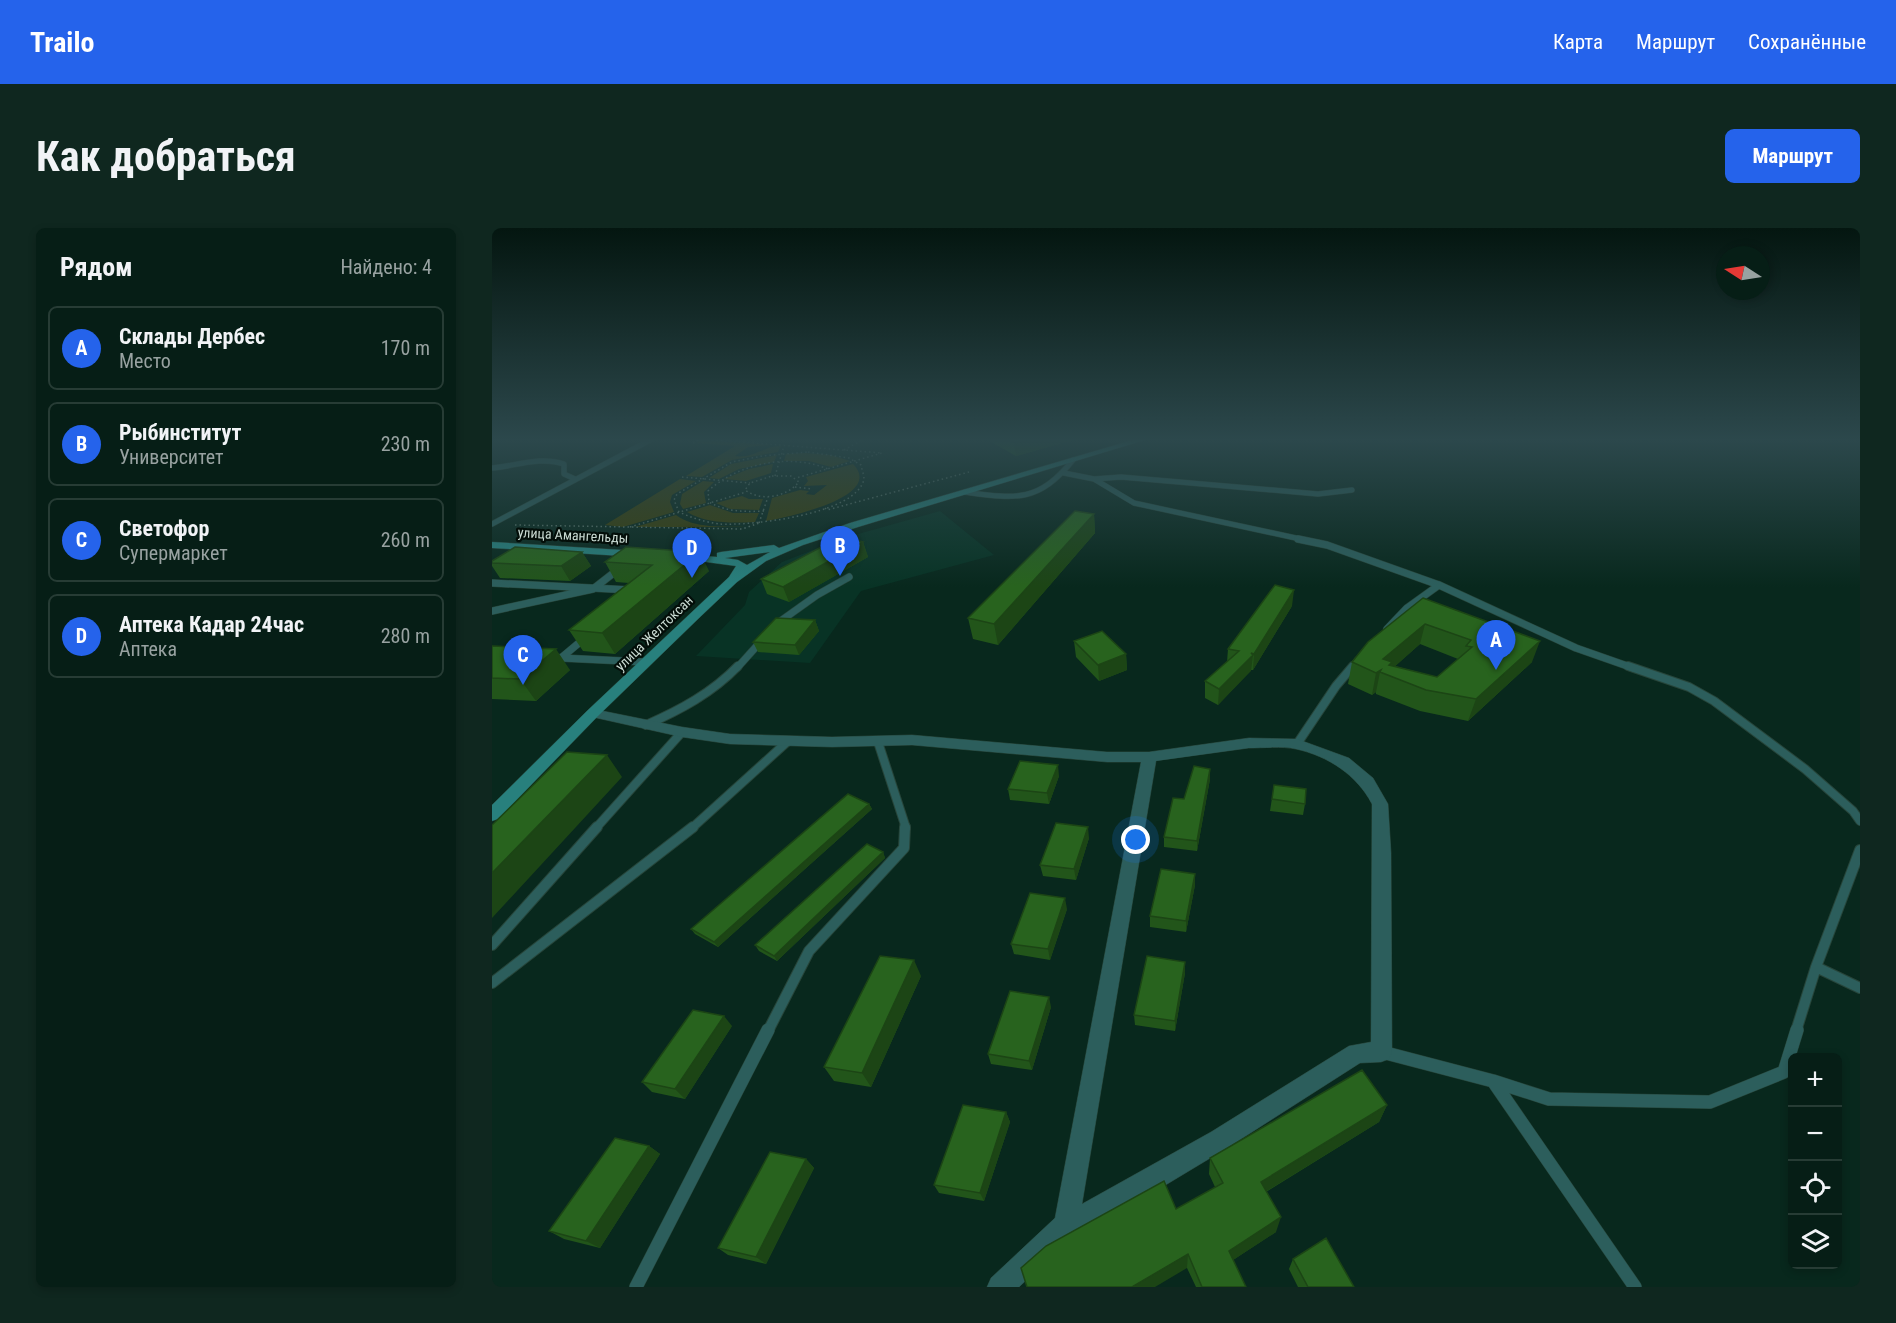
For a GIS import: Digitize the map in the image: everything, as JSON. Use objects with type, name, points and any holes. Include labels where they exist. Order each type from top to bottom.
[{"type":"main road","name":"улица Желтоксан","points":[[492,815],[592,713],[733,580],[776,551],[977,488]]},
{"type":"main road","points":[[694,556],[748,553],[799,543]]},
{"type":"main road","name":"улица Амангельды","points":[[492,545],[645,554]]},
{"type":"main road","points":[[672,555],[723,559],[742,565],[733,580]]},
{"type":"street","points":[[592,713],[682,732],[730,739],[787,742],[912,740],[1107,757],[1149,757],[1249,743],[1297,744],[1344,762],[1368,783],[1380,804],[1382,853],[1381,1052],[1357,1053],[1200,1151],[1125,1195],[1066,1225],[1000,1287]]},
{"type":"street","points":[[1066,1225],[1149,757]]},
{"type":"lane","points":[[492,524],[557,488]]},
{"type":"lane","points":[[965,492],[1006,498],[1029,496],[1043,488]]},
{"type":"lane","points":[[1110,488],[1134,503],[1328,545],[1439,585],[1576,648],[1689,687],[1714,701],[1805,769],[1853,811],[1860,821]]},
{"type":"lane","points":[[1253,488],[1318,494],[1352,490]]},
{"type":"lane","points":[[492,611],[592,589],[645,554]]},
{"type":"lane","points":[[646,725],[678,711],[705,695],[724,680],[775,626],[818,595],[849,577]]},
{"type":"lane","points":[[492,583],[638,590]]},
{"type":"lane","points":[[1378,638],[1407,608],[1439,585]]},
{"type":"lane","points":[[561,658],[597,629]]},
{"type":"lane","points":[[1297,744],[1335,686],[1364,654]]},
{"type":"lane","points":[[538,657],[645,662]]},
{"type":"lane","points":[[492,945],[682,732]]},
{"type":"lane","points":[[492,984],[692,828],[787,742]]},
{"type":"lane","points":[[636,1287],[809,951],[904,848],[906,829],[878,742]]},
{"type":"lane","points":[[1381,1052],[1493,1081],[1549,1099],[1710,1102],[1784,1072],[1816,966],[1860,850]]},
{"type":"lane","points":[[1816,966],[1860,988]]},
{"type":"lane","points":[[1493,1081],[1575,1204],[1635,1287]]},
{"type":"path","points":[[686,488],[677,494],[674,500],[679,512],[687,517],[715,524],[759,524]]},
{"type":"path","points":[[711,488],[707,497],[710,503],[727,510],[764,511]]},
{"type":"path","points":[[625,528],[746,492],[752,495],[768,496],[794,488]]},
{"type":"path","points":[[802,488],[812,489]]},
{"type":"path","points":[[492,524],[742,529],[806,515],[825,508],[858,488]]},
{"type":"path","points":[[825,508],[827,510],[908,488]]},
{"type":"path","points":[[759,524],[768,496]]},
{"type":"shaded area","points":[[665,488],[683,488],[672,495],[670,502],[674,512],[623,527],[605,525]]},
{"type":"shaded area","points":[[691,488],[708,488],[704,492],[706,503],[683,509],[680,504],[682,494]]},
{"type":"shaded area","points":[[823,488],[853,488],[845,496],[829,504],[766,521],[772,498],[800,490],[809,491],[806,494],[814,495]]},
{"type":"shaded area","points":[[742,496],[749,499],[763,499],[759,510],[730,509],[716,503]]},
{"type":"shaded area","points":[[710,505],[733,513],[759,513],[755,522],[729,522],[711,521],[687,512]]},
{"type":"shaded area","points":[[940,511],[994,555],[861,591],[810,663],[696,656],[745,605],[749,592],[782,562],[844,538]]},
{"type":"shaded area","points":[[676,515],[700,525],[745,527],[635,527]]},
{"type":"building","points":[[1075,511],[1094,514],[994,624],[968,618]]},
{"type":"building","points":[[842,536],[863,542],[783,587],[761,579]]},
{"type":"building","points":[[515,547],[582,552],[561,566],[492,563]]},
{"type":"building","points":[[626,547],[700,552],[602,633],[569,630],[652,565],[605,562]]},
{"type":"building","points":[[1275,585],[1294,590],[1254,654],[1251,653],[1253,655],[1219,689],[1205,681],[1239,651],[1228,649]]},
{"type":"building","points":[[1423,598],[1540,641],[1476,699],[1426,690],[1380,672],[1381,670],[1376,673],[1352,662],[1368,642]],"holes":[[[1425,624],[1471,640],[1466,646],[1472,647],[1437,677],[1389,665],[1392,662],[1383,659]]]},
{"type":"building","points":[[776,618],[815,620],[795,645],[753,642]]},
{"type":"building","points":[[1102,631],[1126,654],[1098,665],[1074,641]]},
{"type":"building","points":[[492,646],[556,649],[520,679],[492,678]]},
{"type":"building","points":[[567,752],[607,755],[492,873],[492,825]]},
{"type":"building","points":[[1020,761],[1058,765],[1047,793],[1008,789]]},
{"type":"building","points":[[1194,766],[1210,769],[1197,841],[1164,837],[1173,798],[1184,799]]},
{"type":"building","points":[[1274,785],[1306,789],[1305,804],[1272,799]]},
{"type":"building","points":[[848,794],[869,804],[714,942],[691,929]]},
{"type":"building","points":[[1056,823],[1088,827],[1074,869],[1040,865]]},
{"type":"building","points":[[867,844],[883,852],[774,956],[755,945]]},
{"type":"building","points":[[1161,869],[1195,874],[1186,921],[1150,916]]},
{"type":"building","points":[[1030,893],[1065,898],[1048,949],[1011,944]]},
{"type":"building","points":[[880,956],[914,960],[862,1073],[824,1067]]},
{"type":"building","points":[[1147,956],[1185,962],[1175,1021],[1134,1015]]},
{"type":"building","points":[[1010,991],[1049,997],[1029,1061],[988,1054]]},
{"type":"building","points":[[693,1010],[724,1016],[675,1089],[642,1082]]},
{"type":"building","points":[[1362,1070],[1387,1105],[1261,1182],[1281,1217],[1229,1251],[1246,1287],[1202,1287],[1188,1254],[1132,1287],[1027,1287],[1021,1268],[1046,1246],[1164,1181],[1176,1209],[1223,1183],[1210,1158]]},
{"type":"building","points":[[963,1105],[1006,1112],[980,1193],[934,1185]]},
{"type":"building","points":[[615,1138],[649,1146],[586,1241],[549,1231]]},
{"type":"building","points":[[770,1152],[806,1159],[756,1257],[718,1248]]},
{"type":"building","points":[[1326,1238],[1354,1287],[1308,1287],[1293,1259]]},
{"type":"place","name":"Рыбинститут","points":[[840,576]]},
{"type":"place","name":"Аптека Кадар 24час","points":[[692,578]]},
{"type":"place","name":"Склады Дербес","points":[[1496,670]]},
{"type":"place","name":"Светофор","points":[[523,685]]}]
